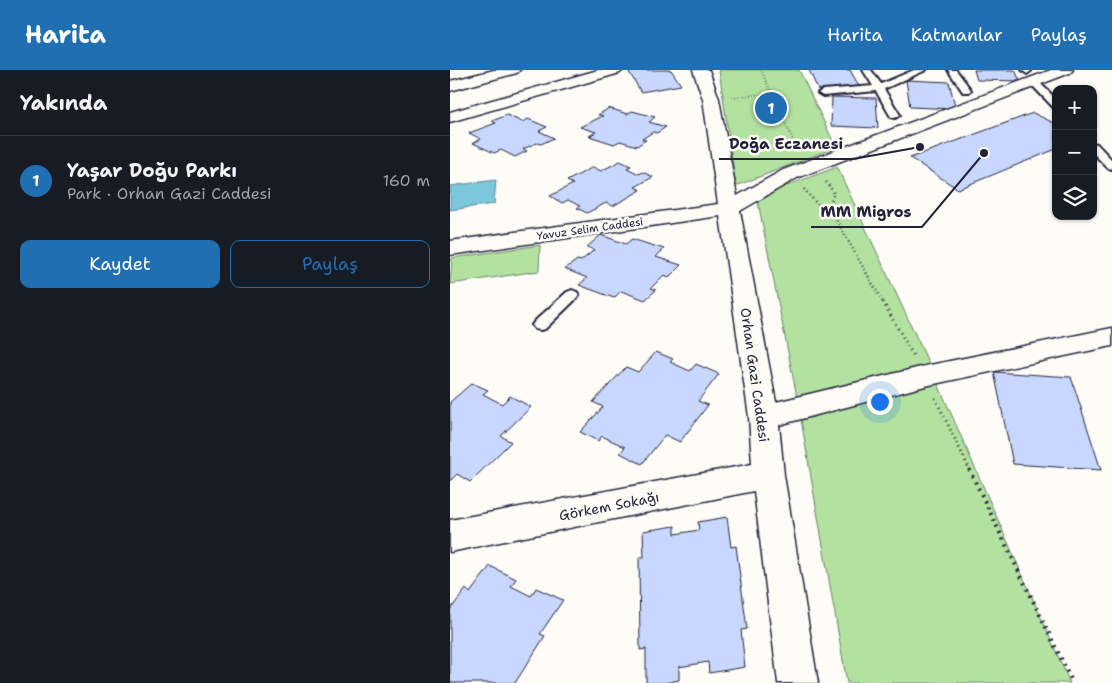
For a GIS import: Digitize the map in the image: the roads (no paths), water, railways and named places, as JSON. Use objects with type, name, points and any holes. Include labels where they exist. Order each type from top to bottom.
[{"type":"street","points":[[450,86],[512,70]]},
{"type":"street","points":[[450,117],[615,70]]},
{"type":"street","name":"Orhan Gazi Caddesi","points":[[701,70],[711,99],[764,417],[768,475],[798,683]]},
{"type":"street","points":[[729,209],[804,168],[1029,74],[1065,70]]},
{"type":"street","name":"Yavuz Selim Caddesi","points":[[450,248],[729,209]]},
{"type":"street","points":[[764,417],[925,376],[1112,337]]},
{"type":"street","name":"Görkem Sokağı","points":[[450,536],[768,475]]},
{"type":"lane","points":[[867,70],[895,115]]},
{"type":"lane","points":[[824,92],[879,88],[922,70]]},
{"type":"lane","points":[[952,70],[966,90]]},
{"type":"lane","points":[[1029,74],[1052,101]]},
{"type":"lane","points":[[1097,150],[1112,166]]},
{"type":"lane","points":[[540,326],[572,295]]},
{"type":"water","points":[[496,180],[494,204],[450,210],[450,186]]},
{"type":"place","name":"Yaşar Doğu Parkı","points":[[771,108]]},
{"type":"place","name":"Doğa Eczanesi","points":[[920,147]]},
{"type":"place","name":"MM Migros","points":[[984,153]]}]
